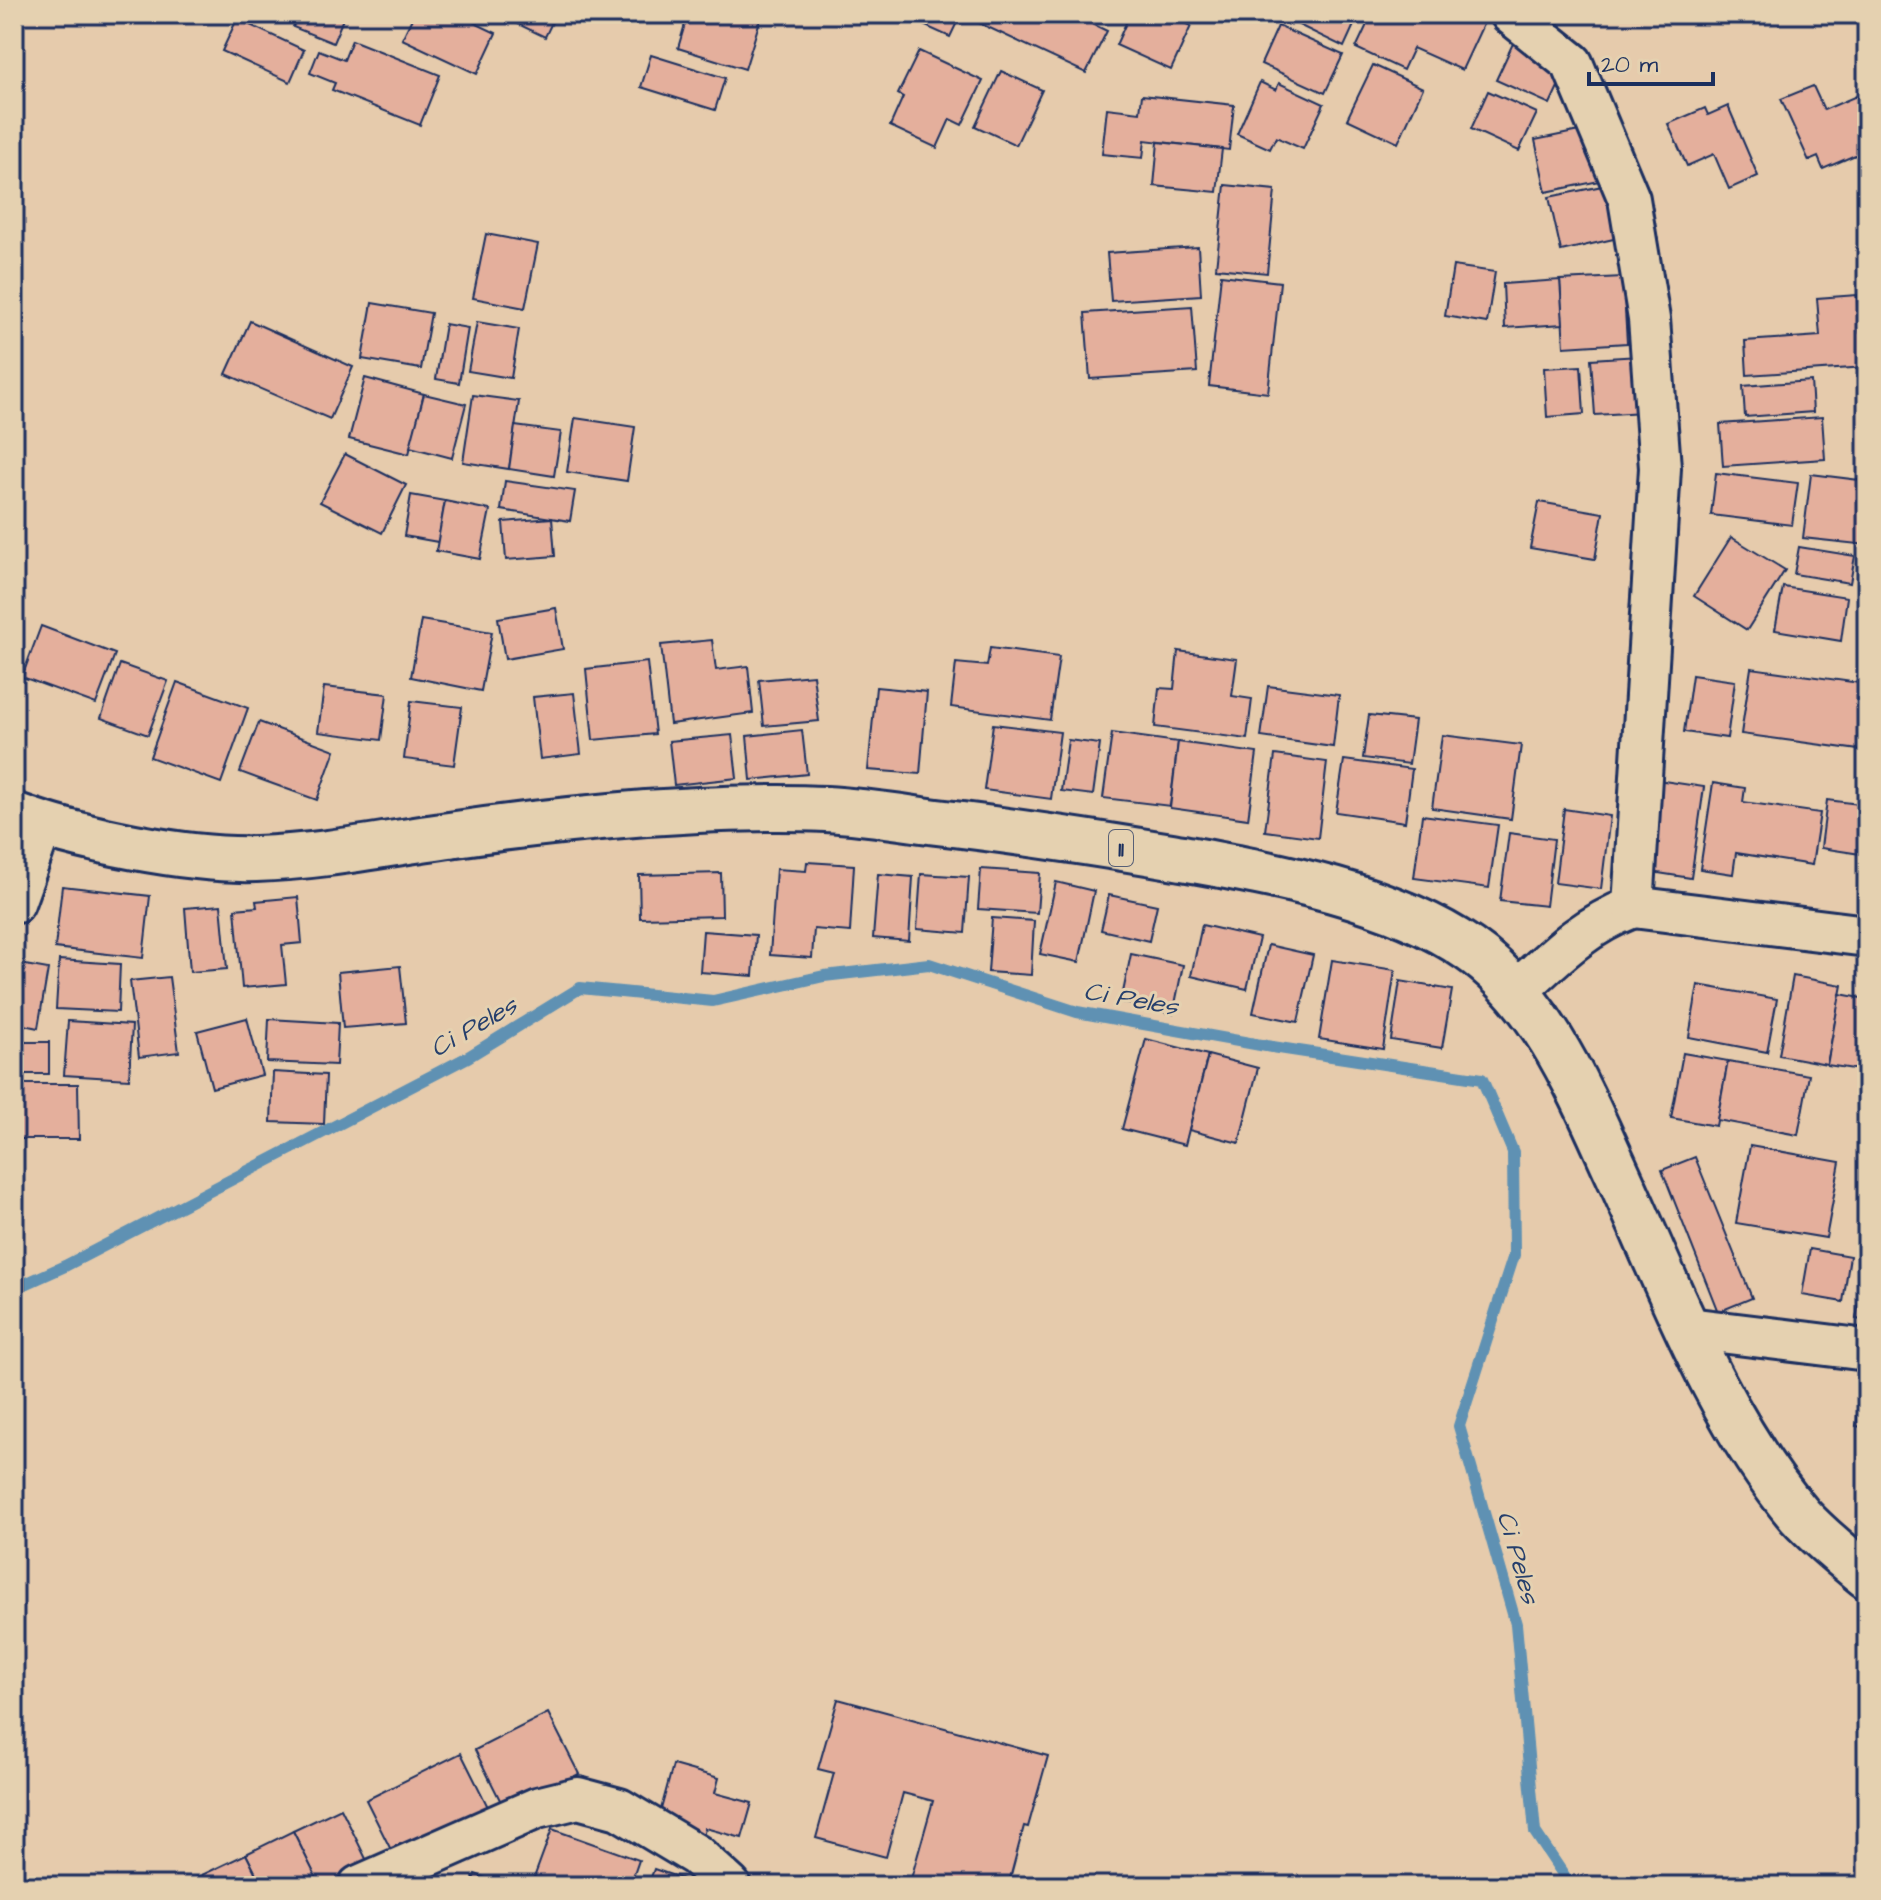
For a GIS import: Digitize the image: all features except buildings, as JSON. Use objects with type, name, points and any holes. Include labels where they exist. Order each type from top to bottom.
[{"type":"highway","name":"11","points":[[28,820],[184,854],[249,859],[304,856],[456,834],[645,813],[827,809],[1098,844],[1307,883],[1392,910],[1469,948],[1518,990],[1586,1103],[1706,1371],[1770,1476],[1803,1519],[1867,1576]]},
{"type":"street","points":[[1511,14],[1572,63],[1629,199],[1649,319],[1660,468],[1633,907]]},
{"type":"street","points":[[14,903],[28,820]]},
{"type":"street","points":[[1518,990],[1574,938],[1605,918],[1633,907],[1867,936]]},
{"type":"street","points":[[1688,1328],[1867,1350]]},
{"type":"street","points":[[359,1886],[537,1808],[578,1798],[619,1809],[696,1855],[730,1886]]},
{"type":"waterway","name":"Ci Peles","points":[[14,1289],[65,1266],[468,1057],[580,988],[713,1001],[824,976],[929,964],[1077,1012],[1266,1046],[1482,1079],[1513,1152],[1514,1255],[1459,1426],[1516,1624],[1535,1832],[1571,1886]]}]
